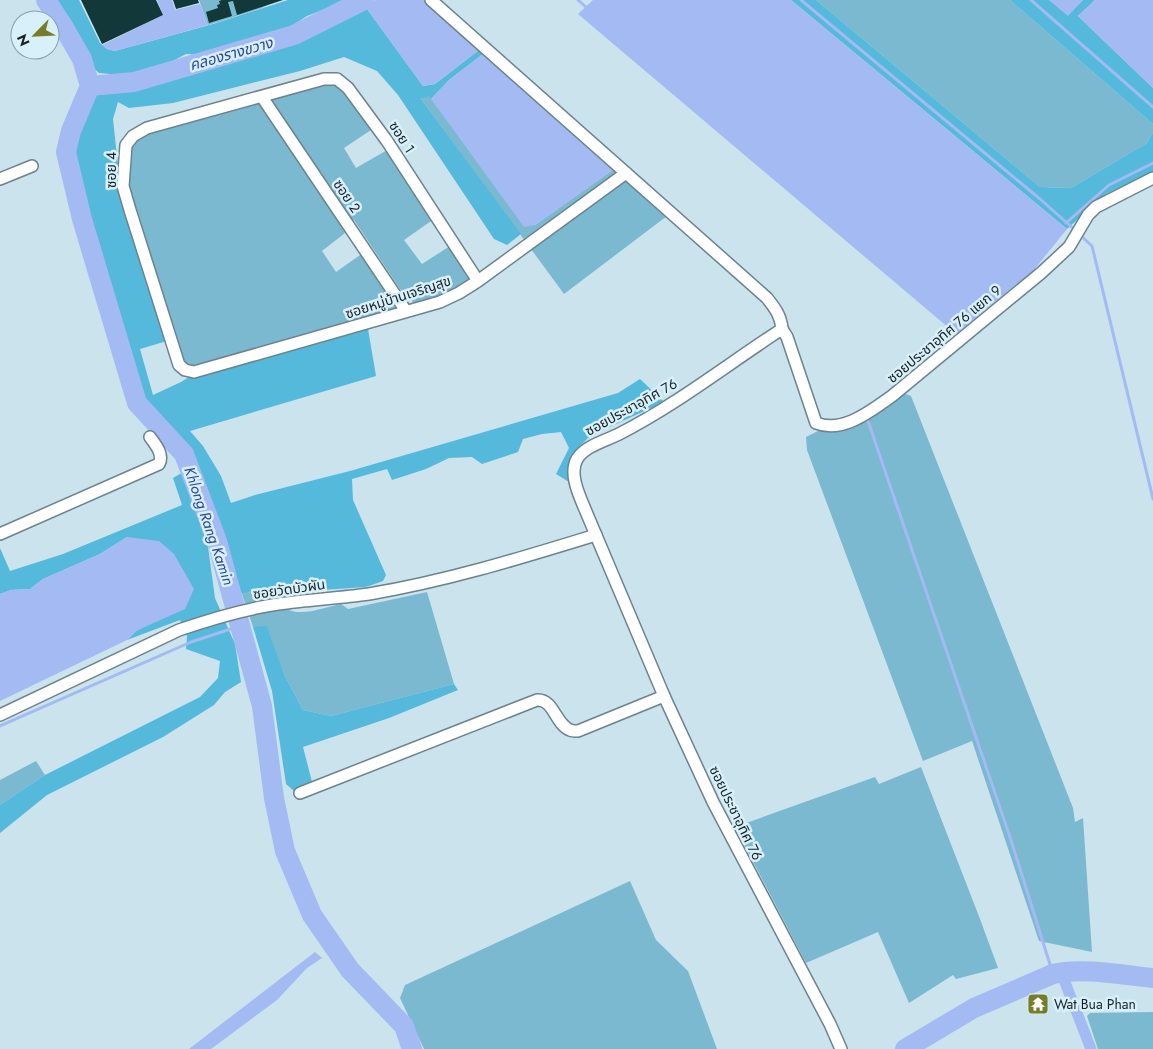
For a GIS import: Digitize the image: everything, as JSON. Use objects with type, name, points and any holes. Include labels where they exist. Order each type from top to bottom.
[{"type":"street","points":[[431,0],[767,298],[781,320],[782,330]]},
{"type":"street","name":"ซอย 1","points":[[262,97],[324,80],[337,79],[348,88],[388,141],[478,281]]},
{"type":"street","name":"ซอย 2","points":[[262,97],[406,311]]},
{"type":"street","name":"ซอย 4","points":[[179,365],[123,186],[126,145],[133,136],[147,128],[262,97]]},
{"type":"street","points":[[0,179],[32,166]]},
{"type":"street","name":"ซอยหมู่บ้านเจริญสุข","points":[[179,365],[185,370],[194,372],[440,302],[460,293],[478,281],[626,173]]},
{"type":"street","name":"ซอยประชาอุทิศ 76 แยก 9","points":[[782,330],[787,337],[816,423],[835,427],[851,421],[892,396],[1041,273],[1069,247],[1088,215],[1096,207],[1153,178]]},
{"type":"street","name":"ซอยประชาอุทิศ 76","points":[[782,330],[653,415],[585,450],[576,460],[574,472],[586,514],[664,696],[713,802],[840,1045]]},
{"type":"street","points":[[0,534],[159,464],[160,455],[150,437]]},
{"type":"street","name":"ซอยวัดบัวผัน","points":[[0,715],[180,630],[232,614],[291,603],[368,594],[424,584],[596,535]]},
{"type":"street","points":[[300,793],[536,700],[548,703],[564,725],[570,730],[578,731],[664,696]]},
{"type":"shaded area","points":[[52,0],[79,0],[100,43],[107,49],[115,51],[213,24],[288,0],[348,0],[307,16],[282,32],[220,47],[205,55],[186,54],[150,73],[135,76],[99,73],[88,63],[59,9]]},
{"type":"shaded area","points":[[157,0],[172,0],[175,10],[200,4],[208,25],[115,51],[107,49],[102,45],[163,15]]},
{"type":"shaded area","points":[[199,0],[277,0],[262,8],[208,25]]},
{"type":"shaded area","points":[[375,0],[425,0],[479,50],[435,84],[423,86],[367,9]]},
{"type":"shaded area","points":[[593,0],[791,0],[1067,229],[1033,271],[956,334],[578,14]]},
{"type":"shaded area","points":[[791,0],[816,0],[1040,187],[1071,188],[1147,143],[1153,132],[1153,171],[1106,194],[1067,229]]},
{"type":"shaded area","points":[[816,0],[1010,0],[1153,124],[1153,132],[1147,143],[1071,188],[1040,187]]},
{"type":"shaded area","points":[[1010,0],[1049,0],[1068,15],[1083,0],[1095,0],[1078,16],[1153,88],[1153,124]]},
{"type":"shaded area","points":[[1049,0],[1083,0],[1068,16]]},
{"type":"shaded area","points":[[1095,0],[1153,0],[1153,88],[1078,16]]},
{"type":"shaded area","points":[[367,9],[423,86],[435,84],[479,50],[483,54],[449,80],[431,99],[429,96],[421,99],[521,234],[507,245],[494,239],[398,95],[377,71],[344,57],[300,71],[173,103],[129,108],[118,102],[113,119],[119,175],[167,341],[140,349],[153,395],[189,377],[368,329],[376,376],[190,431],[203,446],[221,476],[231,503],[350,471],[618,393],[640,379],[664,402],[590,436],[577,449],[568,469],[569,482],[556,474],[569,448],[561,432],[523,439],[518,452],[482,464],[472,457],[449,458],[426,469],[392,480],[387,469],[352,479],[353,500],[386,575],[383,581],[366,587],[293,592],[292,588],[273,587],[242,594],[208,508],[207,495],[182,442],[141,401],[128,366],[89,229],[72,153],[82,112],[93,94],[113,87],[268,48],[340,17]]},
{"type":"shaded area","points":[[483,54],[614,169],[535,225],[524,227],[431,99],[449,80]]},
{"type":"shaded area","points":[[328,82],[337,83],[374,128],[344,148],[356,168],[389,149],[434,219],[404,240],[422,264],[450,246],[472,278],[458,288],[414,303],[400,289],[354,220],[341,226],[345,233],[322,251],[336,272],[363,253],[396,302],[397,309],[198,367],[188,366],[182,360],[127,187],[128,148],[136,137],[152,129]]},
{"type":"shaded area","points":[[429,95],[535,225],[614,169],[667,216],[564,294],[421,99]]},
{"type":"shaded area","points":[[903,393],[911,396],[1073,808],[1075,822],[1083,818],[1092,952],[1039,941],[972,741],[923,761],[807,450],[806,437],[820,430],[832,431]]},
{"type":"shaded area","points":[[185,471],[208,547],[215,598],[235,644],[241,682],[225,692],[214,705],[163,737],[47,795],[0,833],[0,805],[45,775],[200,697],[218,678],[220,661],[186,649],[187,636],[180,620],[127,640],[136,631],[153,622],[127,537],[100,554],[43,579],[30,589],[11,590],[0,594],[0,548],[10,571],[63,554],[182,505],[173,478]]},
{"type":"shaded area","points":[[127,537],[159,541],[174,554],[194,589],[185,609],[136,631],[127,640],[0,701],[0,594],[11,590],[30,589],[43,579],[100,554]]},
{"type":"shaded area","points":[[273,587],[292,588],[293,592],[286,597],[286,608],[298,612],[313,611],[341,604],[348,609],[427,592],[454,684],[331,716],[303,710],[285,676],[267,627],[253,627],[242,594]]},
{"type":"shaded area","points":[[267,626],[285,676],[303,710],[331,716],[454,684],[458,690],[389,718],[303,747],[312,782],[294,791],[286,784],[272,691],[253,627]]},
{"type":"shaded area","points":[[36,761],[45,775],[0,805],[0,780]]},
{"type":"shaded area","points":[[921,767],[998,968],[956,979],[953,975],[909,1003],[878,932],[806,963],[735,827],[875,777],[879,784]]},
{"type":"shaded area","points":[[630,881],[656,940],[688,971],[717,1049],[424,1049],[400,998],[405,985]]},
{"type":"shaded area","points":[[315,952],[322,958],[307,968],[277,1000],[211,1049],[189,1049]]},
{"type":"shaded area","points":[[1153,1012],[1153,1049],[1098,1049],[1087,1016],[1090,1013]]},
{"type":"building","points":[[81,0],[156,0],[163,15],[102,44]]},
{"type":"building","points":[[173,0],[198,0],[199,3],[176,9]]},
{"type":"building","points":[[283,0],[237,15],[233,1],[228,2],[232,16],[209,23],[206,12],[218,8],[219,1]]},
{"type":"waterway","name":"Khlong Rang Kamin","points":[[46,0],[82,59],[90,86],[71,131],[66,152],[82,219],[137,403],[184,454],[217,541],[262,706],[274,798],[285,851],[312,915],[350,970],[404,1026],[412,1049]]},
{"type":"waterway","name":"คลองรางขวาง","points":[[90,86],[134,82],[294,35],[364,0]]},
{"type":"waterway","points":[[578,0],[588,9]]},
{"type":"waterway","points":[[801,0],[1075,230]]},
{"type":"waterway","points":[[1031,0],[1153,107]]},
{"type":"waterway","points":[[1066,223],[1109,185],[1153,163]]},
{"type":"waterway","points":[[1079,234],[1092,246],[1153,499]]},
{"type":"waterway","points":[[868,421],[1010,837],[1053,974]]},
{"type":"waterway","points":[[0,726],[191,642],[240,626]]},
{"type":"waterway","points":[[905,1049],[974,1008],[1053,974],[1089,971],[1153,978]]},
{"type":"waterway","points":[[1061,972],[1091,1049]]},
{"type":"place","name":"Wat Bua Phan","points":[[1038,1004]]}]
